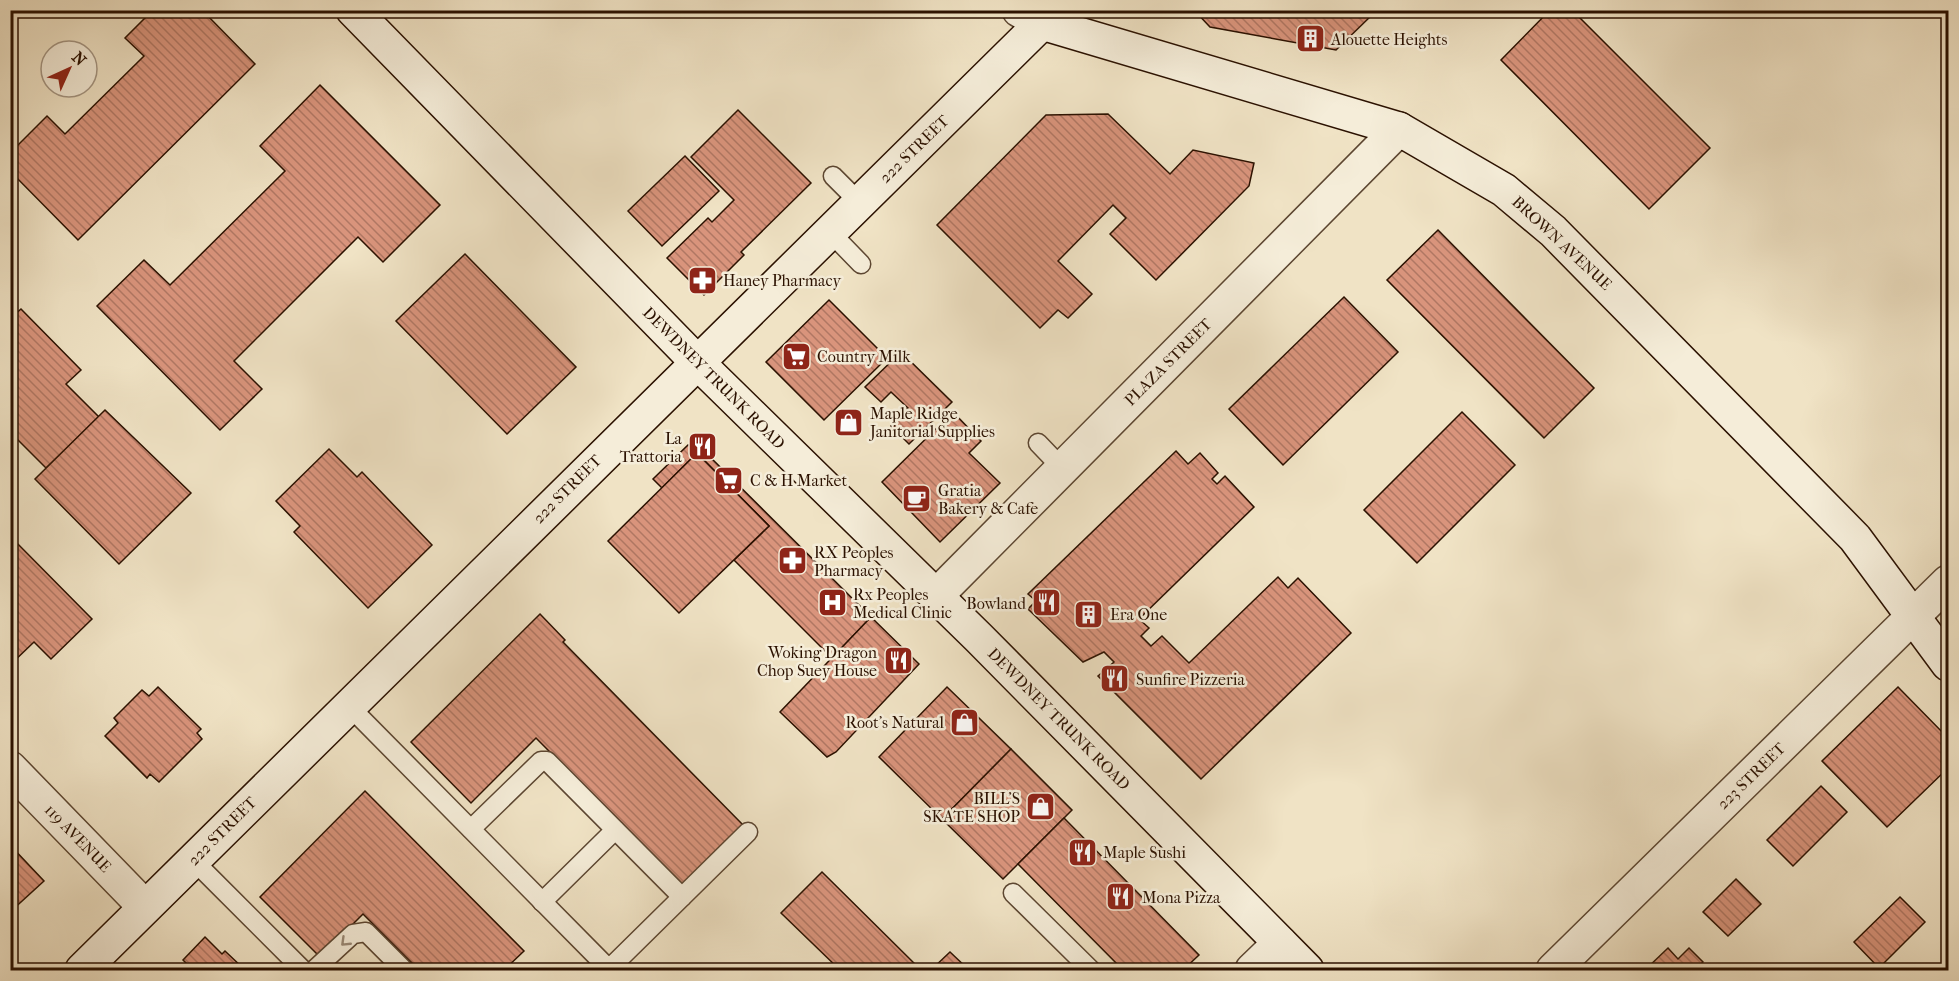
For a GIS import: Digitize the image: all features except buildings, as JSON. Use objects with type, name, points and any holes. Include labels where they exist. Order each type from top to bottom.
[{"type":"main road","name":"DEWDNEY TRUNK ROAD","points":[[353,10],[696,362],[936,596],[1307,970]]},
{"type":"main road","name":"222 STREET","points":[[82,970],[859,202],[1039,15]]},
{"type":"main road","name":"BROWN AVENUE","points":[[1039,15],[1399,129],[1496,184],[1545,223],[1855,538],[1948,664]]},
{"type":"main road","name":"PLAZA STREET","points":[[936,596],[1399,129]]},
{"type":"main road","name":"223 STREET","points":[[1553,970],[1948,582]]},
{"type":"main road","name":"119 AVENUE","points":[[10,768],[145,907]]},
{"type":"main road","points":[[1252,970],[1280,943]]},
{"type":"lane","points":[[833,176],[859,202]]},
{"type":"lane","points":[[829,231],[861,264]]},
{"type":"lane","points":[[1038,443],[1062,468]]},
{"type":"lane","points":[[349,706],[542,902],[609,966],[748,832]]},
{"type":"lane","points":[[471,829],[544,760],[682,897]]},
{"type":"lane","points":[[542,902],[615,830]]},
{"type":"lane","points":[[194,860],[303,970]]},
{"type":"lane","points":[[1013,893],[1091,970]]},
{"type":"lane","points":[[314,970],[359,931],[366,932],[404,970]]},
{"type":"place","name":"Alouette Heights","points":[[1310,39]]},
{"type":"place","name":"Haney Pharmacy","points":[[702,280]]},
{"type":"place","name":"Country Milk","points":[[796,356]]},
{"type":"place","name":"Maple Ridge Janitorial Supplies","points":[[849,422]]},
{"type":"place","name":"La Trattoria","points":[[703,447]]},
{"type":"place","name":"C & H Market","points":[[729,480]]},
{"type":"place","name":"Gratia Bakery & Cafe","points":[[917,499]]},
{"type":"place","name":"RX Peoples Pharmacy","points":[[793,561]]},
{"type":"place","name":"Rx Peoples Medical Clinic","points":[[832,603]]},
{"type":"place","name":"Bowland","points":[[1047,603]]},
{"type":"place","name":"Era One","points":[[1089,614]]},
{"type":"place","name":"Woking Dragon Chop Suey House","points":[[898,661]]},
{"type":"place","name":"Sunfire Pizzeria","points":[[1115,679]]},
{"type":"place","name":"Root's Natural","points":[[965,722]]},
{"type":"place","name":"BILL’S SKATE SHOP","points":[[1041,807]]},
{"type":"place","name":"Maple Sushi","points":[[1082,852]]},
{"type":"place","name":"Mona Pizza","points":[[1121,897]]}]
